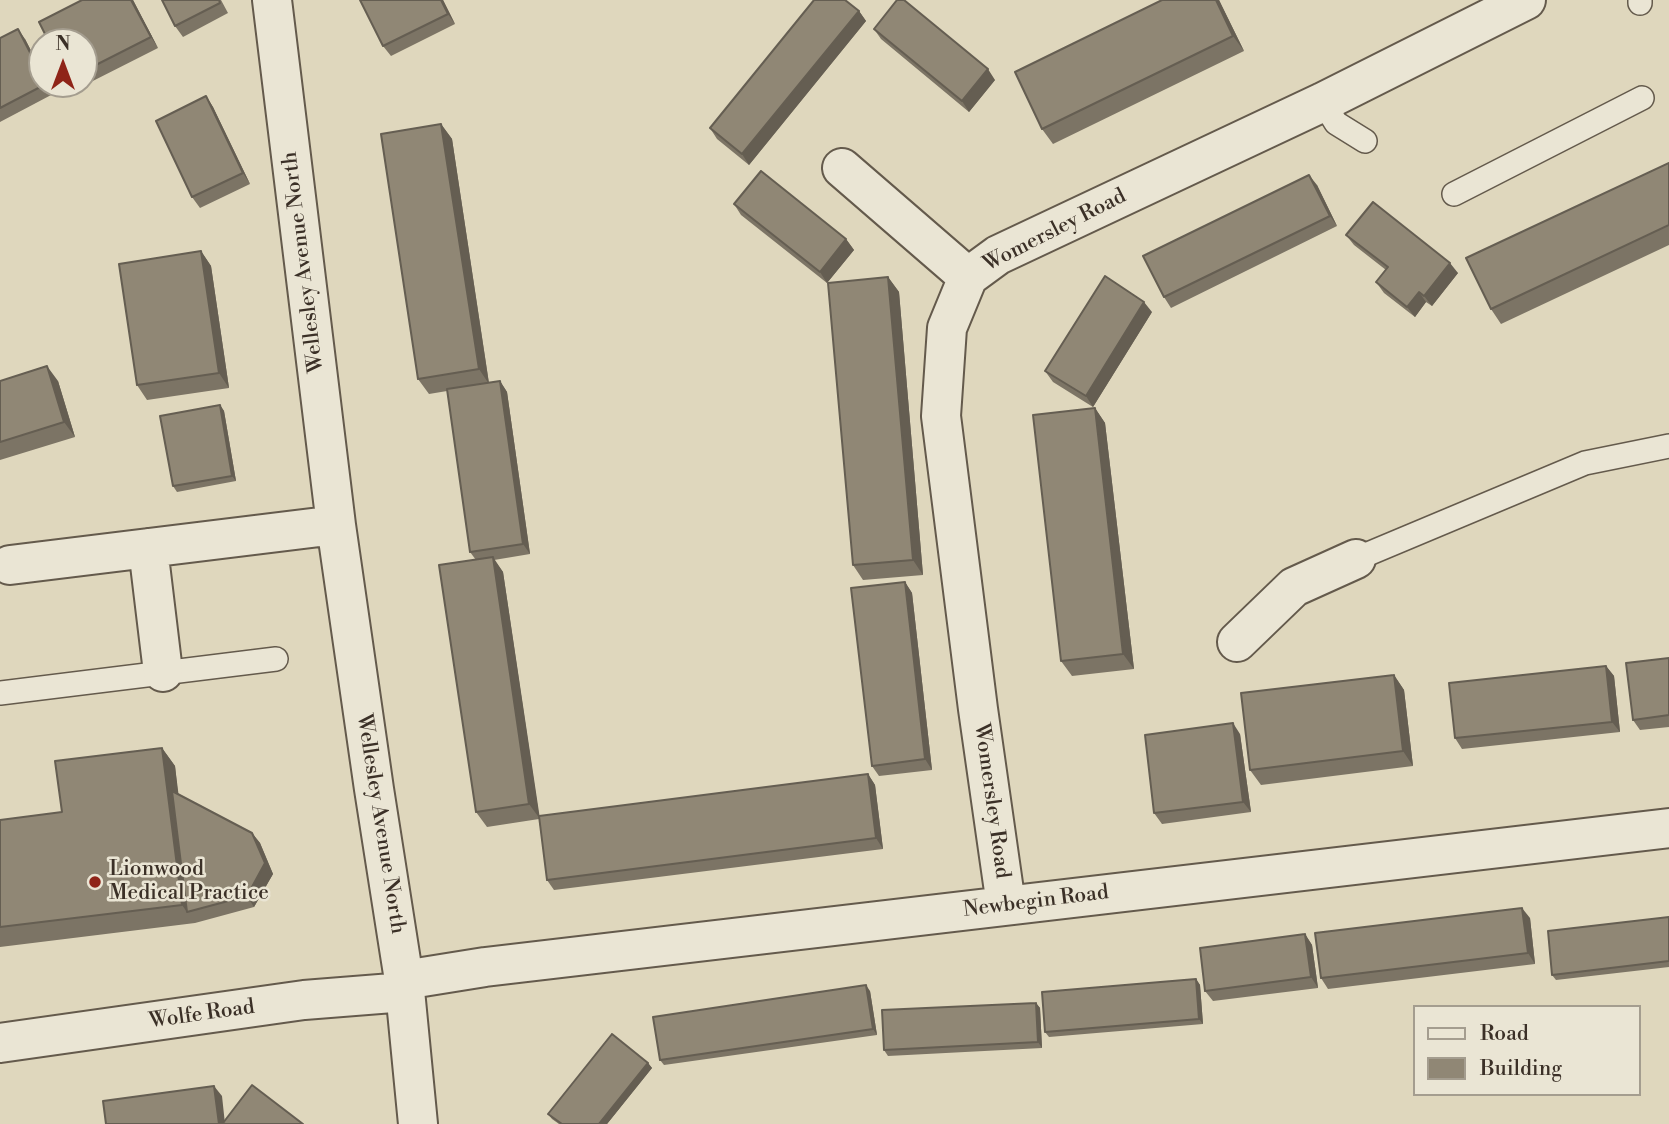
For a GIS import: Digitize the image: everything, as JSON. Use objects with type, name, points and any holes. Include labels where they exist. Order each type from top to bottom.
[{"type":"street","name":"Wellesley Avenue North","points":[[272,0],[336,525],[405,986],[418,1124]]},
{"type":"street","name":"Womersley Road","points":[[1006,905],[941,416],[947,328],[968,277],[998,255],[1323,102],[1526,0]]},
{"type":"street","points":[[842,168],[968,277]]},
{"type":"street","points":[[10,565],[336,525]]},
{"type":"street","points":[[148,548],[163,672]]},
{"type":"street","points":[[1237,642],[1294,587],[1356,559]]},
{"type":"street","name":"Newbegin Road","points":[[405,986],[485,967],[1669,828]]},
{"type":"street","name":"Wolfe Road","points":[[0,1043],[405,986]]},
{"type":"lane","points":[[1454,194],[1642,98]]},
{"type":"lane","points":[[1323,102],[1336,123],[1365,141]]},
{"type":"lane","points":[[1356,559],[1585,463],[1669,446]]},
{"type":"lane","points":[[0,693],[276,659]]},
{"type":"building","points":[[82,0],[131,0],[151,37],[98,64],[98,28],[42,28],[39,22]]},
{"type":"building","points":[[162,0],[219,0],[220,3],[175,26]]},
{"type":"building","points":[[360,0],[441,0],[448,14],[383,46]]},
{"type":"building","points":[[814,0],[845,0],[859,11],[742,154],[710,128]]},
{"type":"building","points":[[897,0],[904,0],[988,69],[962,101],[874,29]]},
{"type":"building","points":[[1162,0],[1216,0],[1233,36],[1042,129],[1015,72]]},
{"type":"building","points":[[18,29],[28,49],[28,93],[0,108],[0,38]]},
{"type":"building","points":[[206,96],[243,173],[192,197],[156,121]]},
{"type":"building","points":[[441,124],[479,369],[418,379],[381,134]]},
{"type":"building","points":[[1669,163],[1669,225],[1491,309],[1466,258]]},
{"type":"building","points":[[761,171],[846,239],[820,272],[734,204]]},
{"type":"building","points":[[1309,175],[1330,216],[1164,297],[1143,256]]},
{"type":"building","points":[[1373,202],[1450,263],[1424,296],[1419,292],[1407,307],[1376,282],[1388,267],[1346,235]]},
{"type":"building","points":[[201,251],[219,373],[137,385],[119,264]]},
{"type":"building","points":[[1105,276],[1144,302],[1086,396],[1045,371]]},
{"type":"building","points":[[888,277],[913,560],[853,565],[828,283]]},
{"type":"building","points":[[47,366],[64,422],[0,442],[0,381]]},
{"type":"building","points":[[500,381],[523,544],[470,552],[447,389]]},
{"type":"building","points":[[220,405],[232,476],[173,486],[160,416]]},
{"type":"building","points":[[1095,408],[1123,654],[1061,661],[1033,415]]},
{"type":"building","points":[[493,557],[529,804],[476,812],[439,565]]},
{"type":"building","points":[[905,582],[925,759],[872,766],[851,588]]},
{"type":"building","points":[[1669,658],[1669,715],[1633,720],[1626,663]]},
{"type":"building","points":[[1606,666],[1612,722],[1455,738],[1449,683]]},
{"type":"building","points":[[1394,675],[1403,751],[1250,770],[1241,693]]},
{"type":"building","points":[[1233,723],[1243,802],[1154,813],[1145,735]]},
{"type":"building","name":"Lionwood Medical Practice","points":[[162,748],[182,905],[0,927],[0,820],[62,812],[55,761]]},
{"type":"building","points":[[868,774],[876,838],[547,880],[539,816]]},
{"type":"building","points":[[172,791],[252,833],[265,863],[247,896],[187,912]]},
{"type":"building","points":[[1522,908],[1528,953],[1321,978],[1315,933]]},
{"type":"building","points":[[1669,917],[1669,961],[1552,975],[1548,931]]},
{"type":"building","points":[[1305,934],[1311,977],[1205,991],[1200,948]]},
{"type":"building","points":[[1196,979],[1199,1019],[1045,1032],[1042,992]]},
{"type":"building","points":[[866,985],[873,1029],[660,1060],[653,1017]]},
{"type":"building","points":[[1036,1003],[1038,1042],[884,1050],[882,1010]]},
{"type":"building","points":[[612,1034],[648,1063],[599,1124],[562,1124],[548,1114]]},
{"type":"building","points":[[252,1085],[303,1124],[223,1123]]},
{"type":"building","points":[[214,1086],[219,1124],[106,1124],[103,1101]]},
{"type":"place","name":"Lionwood Medical Practice","points":[[95,882]]}]
